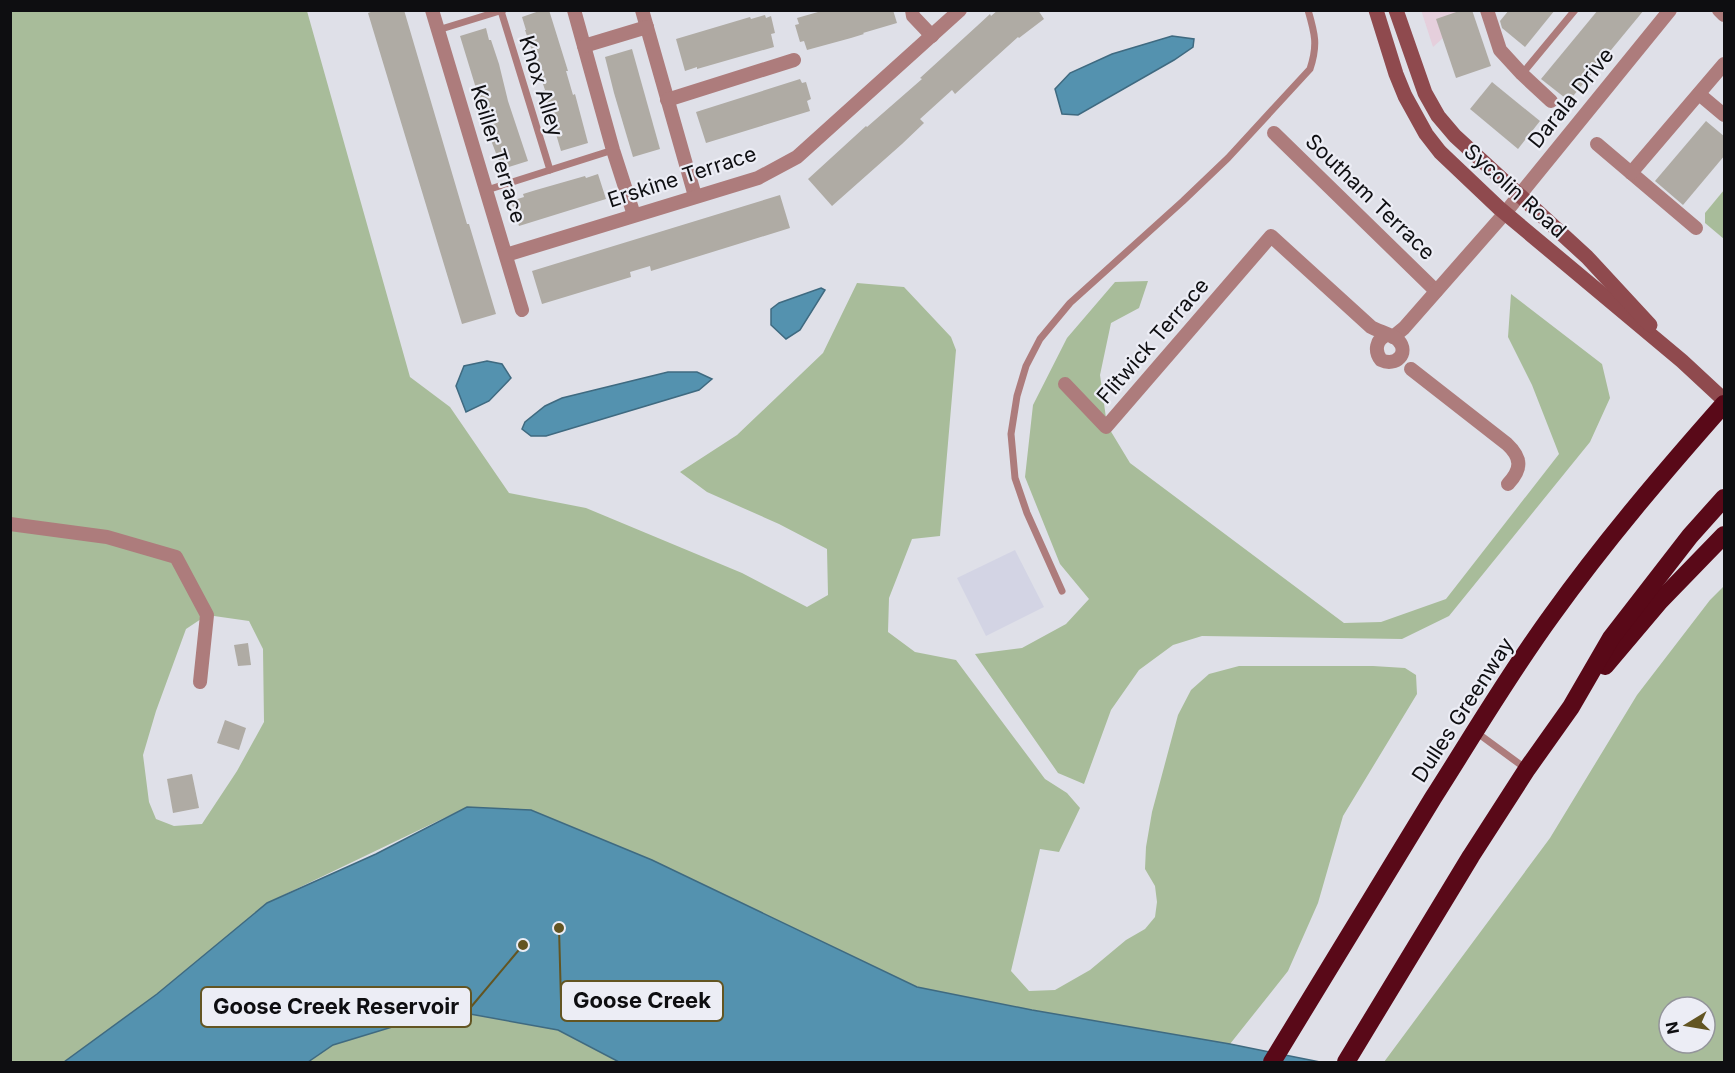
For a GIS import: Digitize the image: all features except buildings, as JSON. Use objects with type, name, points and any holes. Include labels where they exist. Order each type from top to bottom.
[{"type":"highway","name":"Dulles Greenway","points":[[1272,1062],[1475,731],[1538,634],[1636,504],[1725,402]]},
{"type":"highway","points":[[1346,1062],[1471,856],[1570,707],[1611,638],[1690,536],[1725,498]]},
{"type":"highway","points":[[1570,707],[1660,601],[1725,535]]},
{"type":"main road","name":"Sycolin Road","points":[[1376,10],[1396,74],[1406,96],[1420,125],[1446,158],[1504,213],[1682,362],[1725,402]]},
{"type":"main road","name":"Sycolin Road","points":[[1396,10],[1425,93],[1438,116],[1455,136],[1587,257],[1682,362]]},
{"type":"street","name":"Keiller Terrace","points":[[432,10],[522,310]]},
{"type":"street","points":[[574,10],[633,215]]},
{"type":"street","points":[[642,10],[695,196]]},
{"type":"street","points":[[912,10],[913,16],[932,36]]},
{"type":"street","name":"Erskine Terrace","points":[[506,255],[759,178],[797,157],[960,10]]},
{"type":"street","points":[[1487,10],[1500,50],[1551,101]]},
{"type":"street","name":"Darala Drive","points":[[1392,362],[1399,359],[1394,340],[1504,213],[1670,10]]},
{"type":"street","points":[[1719,10],[1725,15]]},
{"type":"street","points":[[584,46],[647,27]]},
{"type":"street","points":[[667,100],[794,60]]},
{"type":"street","points":[[1631,173],[1725,64]]},
{"type":"street","points":[[1699,94],[1725,115]]},
{"type":"street","name":"Southam Terrace","points":[[1274,133],[1436,291]]},
{"type":"street","points":[[1597,144],[1696,228]]},
{"type":"street","name":"Flitwick Terrace","points":[[1065,384],[1106,428],[1271,236],[1371,327],[1394,340]]},
{"type":"street","points":[[1411,369],[1394,340],[1376,351],[1378,357],[1385,362],[1392,362],[1411,369],[1515,452],[1519,464],[1514,478],[1508,484]]},
{"type":"street","points":[[10,524],[107,537],[176,557],[207,615],[200,682]]},
{"type":"lane","points":[[1062,591],[1027,513],[1015,478],[1011,434],[1017,396],[1026,366],[1040,339],[1070,303],[1228,158],[1310,69],[1316,53],[1315,34],[1308,10]]},
{"type":"lane","points":[[1522,74],[1575,10]]},
{"type":"lane","name":"Knox Alley","points":[[438,30],[502,11],[550,170]]},
{"type":"lane","name":"Knox Alley","points":[[487,190],[613,150]]},
{"type":"lane","points":[[1475,731],[1527,769]]},
{"type":"shaded area","points":[[1421,10],[1473,11],[1433,47]]},
{"type":"shaded area","points":[[1015,550],[1044,607],[986,636],[957,578]]},
{"type":"green space","points":[[10,11],[307,11],[410,377],[450,407],[509,493],[586,508],[742,573],[807,607],[828,595],[827,549],[779,524],[707,492],[680,472],[737,435],[823,353],[857,283],[904,287],[951,337],[956,350],[940,536],[912,539],[889,598],[888,632],[915,652],[956,660],[1045,779],[1067,793],[1080,808],[1059,852],[1040,849],[1011,971],[1029,991],[1055,990],[1090,970],[1126,940],[1145,929],[1155,917],[1157,902],[1155,886],[1145,869],[1152,812],[1178,715],[1191,690],[1209,674],[1239,666],[1373,666],[1405,668],[1416,675],[1417,694],[1343,816],[1318,903],[1288,971],[1230,1044],[1032,1010],[917,987],[652,860],[531,810],[467,807],[267,903],[157,994],[64,1062],[11,1062]],"holes":[[[207,615],[249,621],[263,649],[264,722],[237,771],[202,824],[174,826],[156,819],[149,802],[143,755],[156,711],[186,629]]]},
{"type":"green space","points":[[1724,190],[1724,239],[1705,223],[1705,213]]},
{"type":"green space","points":[[1148,281],[1139,308],[1111,323],[1100,375],[1107,425],[1130,463],[1344,623],[1381,622],[1446,599],[1559,454],[1532,385],[1508,337],[1511,294],[1602,364],[1610,398],[1590,442],[1449,616],[1402,639],[1202,636],[1173,645],[1139,670],[1111,710],[1084,784],[1058,773],[975,654],[1022,648],[1066,624],[1089,599],[1060,564],[1025,477],[1033,405],[1067,338],[1115,282]]},
{"type":"green space","points":[[1724,586],[1724,1062],[1384,1062],[1550,838],[1637,695],[1710,600]]},
{"type":"green space","points":[[448,1010],[558,1030],[619,1062],[308,1062],[333,1045]]},
{"type":"water","points":[[1172,36],[1194,39],[1193,47],[1078,115],[1062,114],[1055,89],[1070,73],[1112,54]]},
{"type":"water","points":[[821,288],[825,290],[800,330],[786,339],[771,325],[771,309],[779,303]]},
{"type":"water","points":[[487,361],[502,364],[511,378],[489,401],[466,412],[456,386],[464,366]]},
{"type":"water","points":[[668,372],[697,372],[712,379],[699,390],[546,436],[531,436],[522,429],[525,422],[545,406],[562,398]]},
{"type":"water","points":[[467,807],[531,810],[652,860],[917,987],[1320,1062],[619,1062],[558,1030],[448,1010],[333,1045],[308,1062],[64,1062],[157,994],[267,903],[376,854]]},
{"type":"place","name":"Goose Creek","points":[[559,928]]},
{"type":"place","name":"Goose Creek Reservoir","points":[[523,945]]}]
